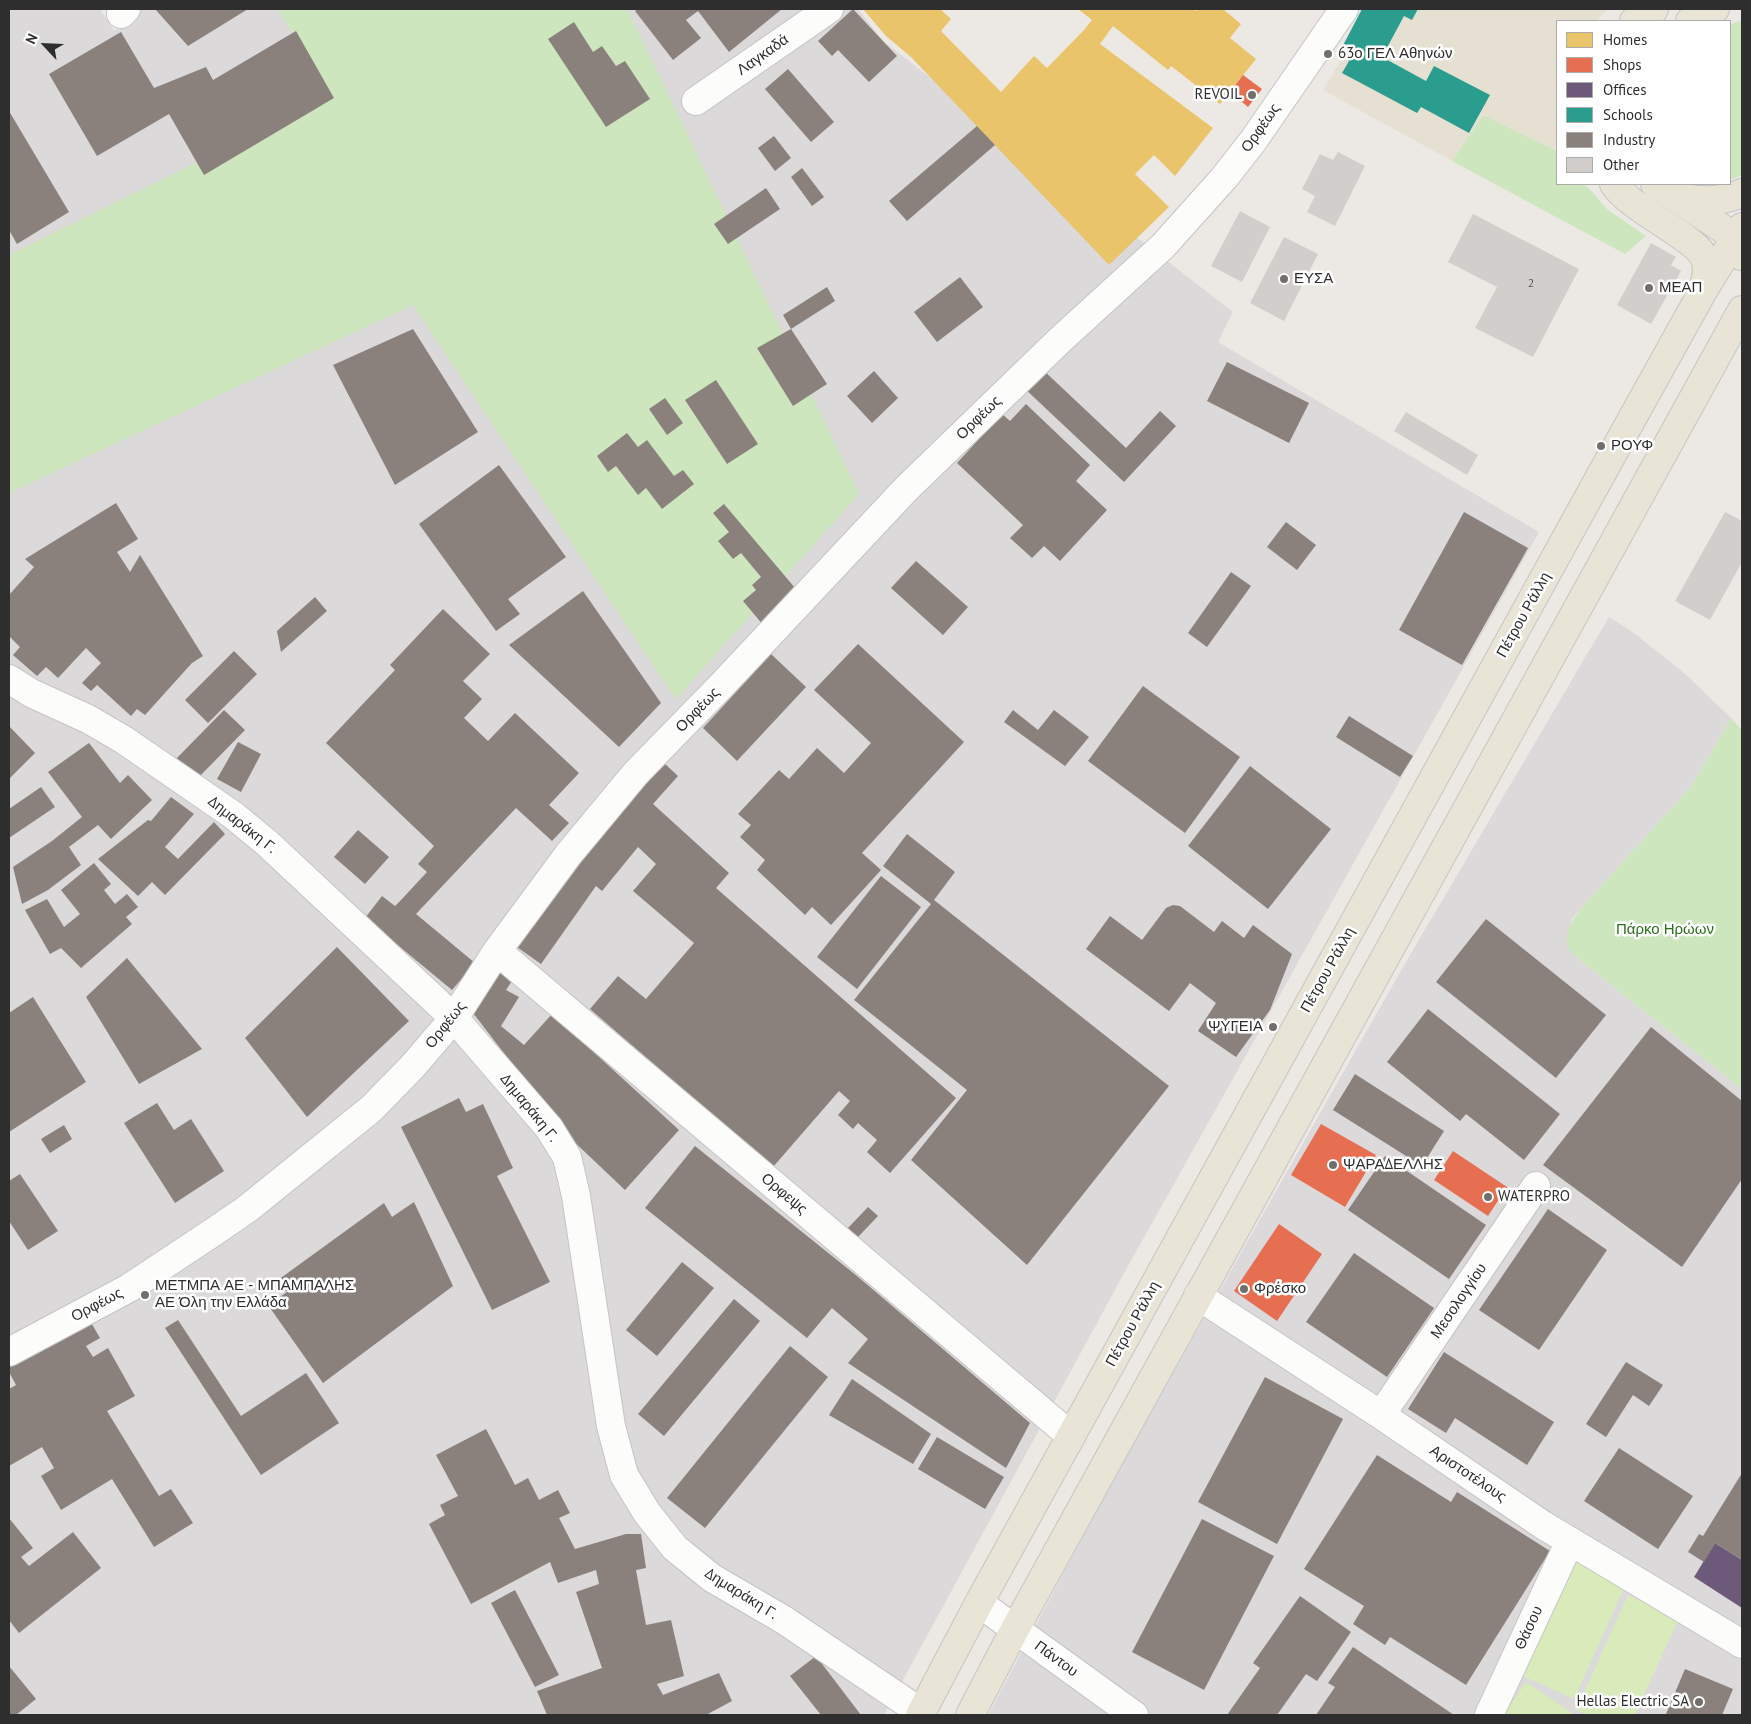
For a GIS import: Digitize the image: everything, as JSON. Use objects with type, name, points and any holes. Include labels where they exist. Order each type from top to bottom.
[{"type":"main road","points":[[1636,20],[1654,9]]},
{"type":"main road","points":[[1692,20],[1715,9]]},
{"type":"main road","points":[[1615,185],[1618,191],[1655,220],[1697,247],[1705,258],[1707,271],[1703,291]]},
{"type":"main road","points":[[1663,190],[1701,202],[1728,198],[1742,193]]},
{"type":"main road","points":[[1663,190],[1722,227],[1739,243]]},
{"type":"main road","name":"Πέτρου Ράλλη","points":[[921,1714],[978,1603],[1703,291],[1739,243]]},
{"type":"main road","points":[[970,1715],[1014,1629],[1742,309]]},
{"type":"street","name":"Λαγκαδά","points":[[696,101],[829,9]]},
{"type":"street","name":"Ορφέως","points":[[9,1352],[129,1288],[247,1209],[371,1109],[413,1066],[454,1018],[497,951],[568,855],[636,773],[722,686],[906,489],[1060,340],[1163,246],[1218,184],[1253,140],[1344,9]]},
{"type":"street","name":"Δημαράκη Γ.","points":[[9,679],[31,693],[88,719],[124,740],[233,815],[267,843],[454,1018],[549,1128],[567,1157],[576,1196],[611,1426],[624,1475],[647,1513],[675,1548],[712,1578],[784,1620],[921,1714]]},
{"type":"street","name":"Ορφεψς","points":[[497,951],[1071,1436]]},
{"type":"street","name":"Μεσολογγίου","points":[[1382,1415],[1536,1186]]},
{"type":"street","name":"Αριστοτέλους","points":[[1198,1296],[1382,1415],[1570,1541],[1742,1644]]},
{"type":"street","name":"Θάσου","points":[[1489,1715],[1570,1541]]},
{"type":"street","name":"Πάντου","points":[[978,1603],[1134,1715]]},
{"type":"shaded area","points":[[9,9],[100,9],[114,31],[141,9],[858,9],[883,41],[1233,312],[1218,342],[1539,532],[1128,1266],[884,1715],[9,1715]]},
{"type":"shaded area","points":[[1372,9],[1608,9],[1597,20],[1556,20],[1556,151],[1483,115],[1452,161],[1323,90]]},
{"type":"shaded area","points":[[1609,617],[1631,631],[1682,671],[1731,718],[1692,785],[1572,919],[1569,931],[1569,949],[1581,961],[1742,1089],[1742,1715],[988,1715],[1122,1463],[1403,967]]},
{"type":"green space","points":[[278,9],[626,9],[630,14],[859,494],[676,699],[413,305],[9,493],[9,255],[330,96]]},
{"type":"green space","points":[[1742,20],[1742,175],[1731,180],[1731,25]]},
{"type":"green space","points":[[1483,115],[1556,151],[1556,185],[1586,185],[1608,210],[1646,236],[1625,254],[1452,161]]},
{"type":"green space","name":"Πάρκο Ηρώων","points":[[1731,718],[1742,730],[1742,1089],[1581,961],[1570,951],[1567,943],[1568,930],[1577,914],[1692,785]]},
{"type":"green space","points":[[1575,1561],[1626,1584],[1574,1699],[1523,1676]]},
{"type":"green space","points":[[1628,1595],[1679,1618],[1635,1715],[1589,1715],[1576,1710]]},
{"type":"green space","points":[[1526,1682],[1575,1715],[1504,1715]]},
{"type":"building: Homes","points":[[863,9],[940,9],[951,19],[941,31],[1001,92],[1034,56],[1047,68],[1083,31],[1092,20],[1078,9],[1192,9],[1196,11],[1198,9],[1223,9],[1241,24],[1230,38],[1256,59],[1220,104],[1171,66],[1168,70],[1113,26],[1100,44],[1213,128],[1175,176],[1154,155],[1135,174],[1169,207],[1109,265],[911,57],[886,36]]},
{"type":"building: Shops","points":[[1243,75],[1262,89],[1248,107],[1230,92]]},
{"type":"building: Shops","name":"ΨΑΡΑΔΕΛΛΗΣ","points":[[1321,1124],[1376,1155],[1345,1207],[1291,1175]]},
{"type":"building: Shops","points":[[1453,1151],[1507,1187],[1488,1216],[1434,1180]]},
{"type":"building: Shops","points":[[1279,1224],[1322,1254],[1277,1321],[1234,1291]]},
{"type":"building: Offices","points":[[1715,1543],[1742,1560],[1742,1608],[1694,1577]]},
{"type":"building: Schools","points":[[1362,9],[1418,9],[1412,20],[1404,16],[1382,57],[1426,81],[1434,66],[1490,95],[1469,133],[1421,107],[1417,113],[1342,73],[1349,61],[1338,55]]},
{"type":"building: Industry","points":[[155,9],[248,9],[188,46]]},
{"type":"building: Industry","points":[[638,9],[782,9],[729,52],[698,11],[686,20],[701,38],[673,60],[635,11]]},
{"type":"building: Industry","points":[[853,9],[897,56],[869,82],[838,50],[832,56],[818,41]]},
{"type":"building: Industry","points":[[574,22],[593,52],[602,46],[616,66],[625,61],[650,99],[606,127],[548,39]]},
{"type":"building: Industry","points":[[296,31],[334,98],[204,175],[169,114],[97,156],[49,74],[121,32],[154,88],[206,67],[213,80]]},
{"type":"building: Industry","points":[[788,69],[834,122],[811,142],[765,89]]},
{"type":"building: Industry","points":[[9,111],[69,212],[17,244],[9,230]]},
{"type":"building: Industry","points":[[977,126],[995,145],[907,221],[889,201]]},
{"type":"building: Industry","points":[[774,136],[791,158],[775,171],[758,148]]},
{"type":"building: Industry","points":[[802,168],[824,197],[812,206],[791,177]]},
{"type":"building: Industry","points":[[766,188],[780,209],[728,244],[714,224]]},
{"type":"building: Industry","points":[[960,277],[983,307],[937,342],[914,312]]},
{"type":"building: Industry","points":[[827,287],[835,301],[791,329],[783,315]]},
{"type":"building: Industry","points":[[413,329],[478,432],[395,485],[333,365]]},
{"type":"building: Industry","points":[[791,329],[827,384],[793,406],[757,348]]},
{"type":"building: Industry","points":[[1227,362],[1309,403],[1289,443],[1207,401]]},
{"type":"building: Industry","points":[[1041,368],[1126,448],[1160,411],[1176,426],[1124,482],[1023,387]]},
{"type":"building: Industry","points":[[874,371],[898,398],[872,423],[847,396]]},
{"type":"building: Industry","points":[[716,380],[758,444],[727,464],[685,400]]},
{"type":"building: Industry","points":[[665,398],[683,423],[667,435],[649,409]]},
{"type":"building: Industry","points":[[1026,404],[1090,465],[1076,481],[1107,510],[1060,561],[1044,546],[1032,558],[1010,538],[1023,525],[957,463],[1002,414],[1010,421]]},
{"type":"building: Industry","points":[[627,433],[638,447],[647,440],[674,476],[683,470],[694,484],[662,509],[646,488],[638,495],[616,466],[608,472],[597,456]]},
{"type":"building: Industry","points":[[499,465],[566,557],[508,599],[520,614],[496,631],[419,524]]},
{"type":"building: Industry","points":[[116,503],[138,539],[117,552],[130,572],[140,555],[203,656],[192,663],[145,715],[137,709],[131,716],[97,685],[91,691],[82,683],[101,663],[86,648],[58,678],[46,667],[37,676],[13,655],[20,647],[9,636],[9,595],[34,567],[25,559]]},
{"type":"building: Industry","points":[[724,504],[801,595],[764,626],[743,601],[756,590],[752,585],[761,577],[741,553],[733,559],[718,541],[729,532],[713,513]]},
{"type":"building: Industry","points":[[1464,512],[1528,548],[1462,665],[1399,630]]},
{"type":"building: Industry","points":[[1286,522],[1316,545],[1297,570],[1267,547]]},
{"type":"building: Industry","points":[[916,561],[968,607],[943,635],[891,588]]},
{"type":"building: Industry","points":[[1231,572],[1251,586],[1207,647],[1188,633]]},
{"type":"building: Industry","points":[[583,591],[661,703],[619,747],[509,645]]},
{"type":"building: Industry","points":[[315,597],[327,611],[281,652],[277,631]]},
{"type":"building: Industry","points":[[443,609],[490,654],[463,681],[482,699],[464,718],[488,741],[515,713],[579,773],[549,805],[569,823],[552,841],[516,808],[416,914],[475,963],[452,990],[365,918],[382,896],[395,906],[401,900],[427,872],[418,864],[434,846],[326,743],[395,670],[390,665]]},
{"type":"building: Industry","points":[[858,644],[964,742],[862,853],[881,870],[831,925],[812,907],[805,915],[757,870],[765,860],[740,837],[751,825],[738,814],[779,770],[789,779],[817,748],[844,773],[871,743],[814,690]]},
{"type":"building: Industry","points":[[234,651],[257,674],[208,723],[185,700]]},
{"type":"building: Industry","points":[[771,654],[806,687],[737,761],[703,728]]},
{"type":"building: Industry","points":[[1143,686],[1240,757],[1185,833],[1088,761]]},
{"type":"building: Industry","points":[[224,710],[245,730],[196,780],[175,760]]},
{"type":"building: Industry","points":[[1013,710],[1038,730],[1054,710],[1089,737],[1065,766],[1004,722]]},
{"type":"building: Industry","points":[[1349,716],[1413,756],[1400,777],[1336,737]]},
{"type":"building: Industry","points":[[9,726],[35,753],[9,779]]},
{"type":"building: Industry","points":[[238,742],[261,754],[241,792],[217,779]]},
{"type":"building: Industry","points":[[89,743],[120,783],[128,775],[152,800],[111,839],[98,825],[69,847],[81,865],[48,890],[22,904],[13,867],[52,841],[82,817],[48,772]]},
{"type":"building: Industry","points":[[664,763],[678,776],[653,804],[729,873],[716,888],[956,1098],[890,1173],[867,1152],[877,1140],[858,1123],[853,1129],[838,1115],[850,1101],[839,1091],[773,1167],[590,1009],[618,976],[646,999],[694,943],[633,891],[656,864],[638,847],[602,891],[596,886],[541,964],[514,945],[574,867]]},
{"type":"building: Industry","points":[[1250,766],[1331,829],[1268,909],[1188,846]]},
{"type":"building: Industry","points":[[41,787],[55,807],[9,838],[9,809]]},
{"type":"building: Industry","points":[[171,797],[194,814],[165,847],[178,859],[214,822],[225,834],[165,895],[152,882],[138,896],[98,859],[148,820],[151,821]]},
{"type":"building: Industry","points":[[358,830],[389,857],[365,884],[334,857]]},
{"type":"building: Industry","points":[[907,834],[955,872],[934,900],[1169,1086],[1027,1265],[911,1160],[967,1090],[854,1000],[931,904],[883,866]]},
{"type":"building: Industry","points":[[94,863],[111,884],[104,890],[115,904],[127,894],[138,907],[126,917],[132,924],[81,968],[61,948],[50,954],[25,910],[47,899],[64,927],[80,914],[61,890]]},
{"type":"building: Industry","points":[[881,876],[921,907],[857,989],[817,957]]},
{"type":"building: Industry","points":[[1173,905],[1180,906],[1214,932],[1222,921],[1244,938],[1253,925],[1292,954],[1270,1010],[1236,1057],[1198,1031],[1216,1003],[1190,983],[1169,1011],[1086,949],[1110,916],[1142,940],[1166,908]]},
{"type":"building: Industry","points":[[1486,919],[1606,1015],[1556,1078],[1436,982]]},
{"type":"building: Industry","points":[[337,947],[409,1021],[307,1117],[245,1038]]},
{"type":"building: Industry","points":[[127,958],[202,1049],[139,1084],[86,997]]},
{"type":"building: Industry","points":[[501,971],[514,978],[506,990],[519,997],[501,1026],[524,1045],[552,1014],[679,1130],[625,1190],[568,1136],[473,1013]]},
{"type":"building: Industry","points":[[33,997],[86,1082],[9,1132],[9,1013]]},
{"type":"building: Industry","points":[[1428,1009],[1560,1114],[1524,1160],[1466,1114],[1460,1121],[1387,1062]]},
{"type":"building: Industry","points":[[1651,1027],[1742,1101],[1742,1179],[1682,1267],[1543,1165]]},
{"type":"building: Industry","points":[[1355,1074],[1444,1131],[1422,1166],[1333,1110]]},
{"type":"building: Industry","points":[[459,1098],[466,1112],[483,1104],[513,1168],[497,1176],[550,1282],[492,1310],[401,1127]]},
{"type":"building: Industry","points":[[157,1103],[174,1130],[191,1119],[224,1171],[175,1203],[124,1123]]},
{"type":"building: Industry","points":[[64,1125],[72,1139],[50,1153],[41,1139]]},
{"type":"building: Industry","points":[[695,1146],[857,1276],[1030,1423],[1006,1468],[848,1363],[868,1339],[832,1308],[807,1338],[645,1208]]},
{"type":"building: Industry","points":[[1385,1156],[1486,1225],[1449,1279],[1348,1210]]},
{"type":"building: Industry","points":[[20,1174],[58,1231],[28,1250],[9,1221],[9,1181]]},
{"type":"building: Industry","points":[[414,1202],[453,1286],[323,1383],[268,1305],[287,1292],[278,1280],[384,1203],[392,1217]]},
{"type":"building: Industry","points":[[868,1207],[878,1216],[858,1237],[848,1228]]},
{"type":"building: Industry","points":[[1548,1209],[1607,1250],[1539,1350],[1479,1310]]},
{"type":"building: Industry","points":[[1354,1253],[1434,1308],[1387,1377],[1306,1322]]},
{"type":"building: Industry","points":[[682,1262],[714,1288],[657,1356],[626,1330]]},
{"type":"building: Industry","points":[[734,1299],[760,1321],[664,1436],[638,1414]]},
{"type":"building: Industry","points":[[86,1314],[100,1338],[86,1346],[93,1357],[108,1348],[135,1396],[107,1411],[159,1496],[171,1489],[193,1523],[154,1547],[112,1479],[61,1510],[41,1476],[54,1468],[42,1447],[9,1466],[9,1389],[16,1385],[9,1372],[9,1360]]},
{"type":"building: Industry","points":[[178,1320],[241,1416],[306,1373],[339,1423],[261,1475],[165,1328]]},
{"type":"building: Industry","points":[[790,1346],[828,1377],[705,1528],[667,1498]]},
{"type":"building: Industry","points":[[1444,1352],[1554,1422],[1527,1465],[1455,1418],[1446,1433],[1408,1409]]},
{"type":"building: Industry","points":[[1626,1362],[1663,1385],[1649,1406],[1633,1395],[1606,1437],[1586,1424]]},
{"type":"building: Industry","points":[[1265,1377],[1343,1419],[1277,1544],[1198,1502]]},
{"type":"building: Industry","points":[[852,1379],[931,1434],[913,1464],[829,1415]]},
{"type":"building: Industry","points":[[486,1429],[515,1485],[528,1478],[539,1500],[558,1490],[570,1513],[559,1518],[575,1549],[626,1534],[641,1534],[646,1568],[636,1570],[646,1625],[671,1620],[684,1676],[657,1684],[663,1695],[719,1673],[732,1701],[706,1715],[547,1715],[537,1691],[602,1668],[576,1592],[599,1584],[596,1570],[558,1583],[550,1562],[471,1604],[429,1524],[445,1515],[440,1505],[458,1496],[436,1455]]},
{"type":"building: Industry","points":[[937,1437],[1004,1477],[985,1509],[918,1469]]},
{"type":"building: Industry","points":[[1619,1448],[1693,1496],[1658,1549],[1584,1501]]},
{"type":"building: Industry","points":[[1377,1455],[1451,1502],[1457,1492],[1550,1551],[1466,1685],[1390,1637],[1385,1645],[1353,1624],[1364,1606],[1304,1569]]},
{"type":"building: Industry","points":[[1742,1473],[1742,1560],[1715,1543],[1704,1562],[1688,1552],[1699,1534],[1703,1536]]},
{"type":"building: Industry","points":[[9,1518],[33,1548],[21,1557],[29,1566],[73,1532],[101,1568],[19,1633],[9,1620]]},
{"type":"building: Industry","points":[[1202,1519],[1274,1556],[1204,1690],[1132,1652]]},
{"type":"building: Industry","points":[[515,1590],[559,1675],[535,1687],[491,1603]]},
{"type":"building: Industry","points":[[1300,1596],[1351,1632],[1317,1681],[1306,1674],[1277,1715],[1227,1715],[1260,1668],[1253,1663]]},
{"type":"building: Industry","points":[[1353,1647],[1454,1715],[1316,1715],[1335,1687],[1328,1683]]},
{"type":"building: Industry","points":[[816,1656],[861,1715],[821,1715],[790,1676]]},
{"type":"building: Industry","points":[[9,1666],[36,1699],[16,1715],[9,1715]]},
{"type":"building: Industry","name":"Hellas Electric SA","points":[[1685,1669],[1733,1689],[1722,1715],[1666,1714]]},
{"type":"building: Other","points":[[1338,152],[1365,166],[1335,226],[1307,212],[1315,196],[1302,189],[1320,154],[1333,160]]},
{"type":"building: Other","points":[[1240,211],[1270,227],[1242,282],[1211,266]]},
{"type":"building: Other","points":[[1473,214],[1579,269],[1533,357],[1475,328],[1497,287],[1448,262]]},
{"type":"building: Other","name":"ΕΥΣΑ","points":[[1284,237],[1318,254],[1284,321],[1250,303]]},
{"type":"building: Other","name":"ΜΕΑΠ","points":[[1651,243],[1676,257],[1671,265],[1681,271],[1651,324],[1617,305]]},
{"type":"building: Other","points":[[1406,412],[1478,455],[1467,475],[1394,431]]},
{"type":"building: Other","points":[[1725,512],[1742,521],[1742,562],[1710,620],[1675,601]]},
{"type":"place","name":"63ο ΓΕΛ Αθηνών","points":[[1328,54]]},
{"type":"place","name":"REVOIL","points":[[1252,95]]},
{"type":"place","name":"ΕΥΣΑ","points":[[1284,279]]},
{"type":"place","name":"ΜΕΑΠ","points":[[1649,288]]},
{"type":"place","name":"ΡΟΥΦ","points":[[1601,446]]},
{"type":"place","name":"ΨΥΓΕΙΑ","points":[[1273,1027]]},
{"type":"place","name":"ΨΑΡΑΔΕΛΛΗΣ","points":[[1333,1165]]},
{"type":"place","name":"WATERPRO","points":[[1488,1197]]},
{"type":"place","name":"Φρέσκο","points":[[1244,1289]]},
{"type":"place","name":"ΜΕΤΜΠΑ ΑΕ - ΜΠΑΜΠΑΛΗΣ ΑΕ Όλη την Ελλάδα","points":[[145,1295]]},
{"type":"place","name":"Hellas Electric SA","points":[[1699,1702]]}]
